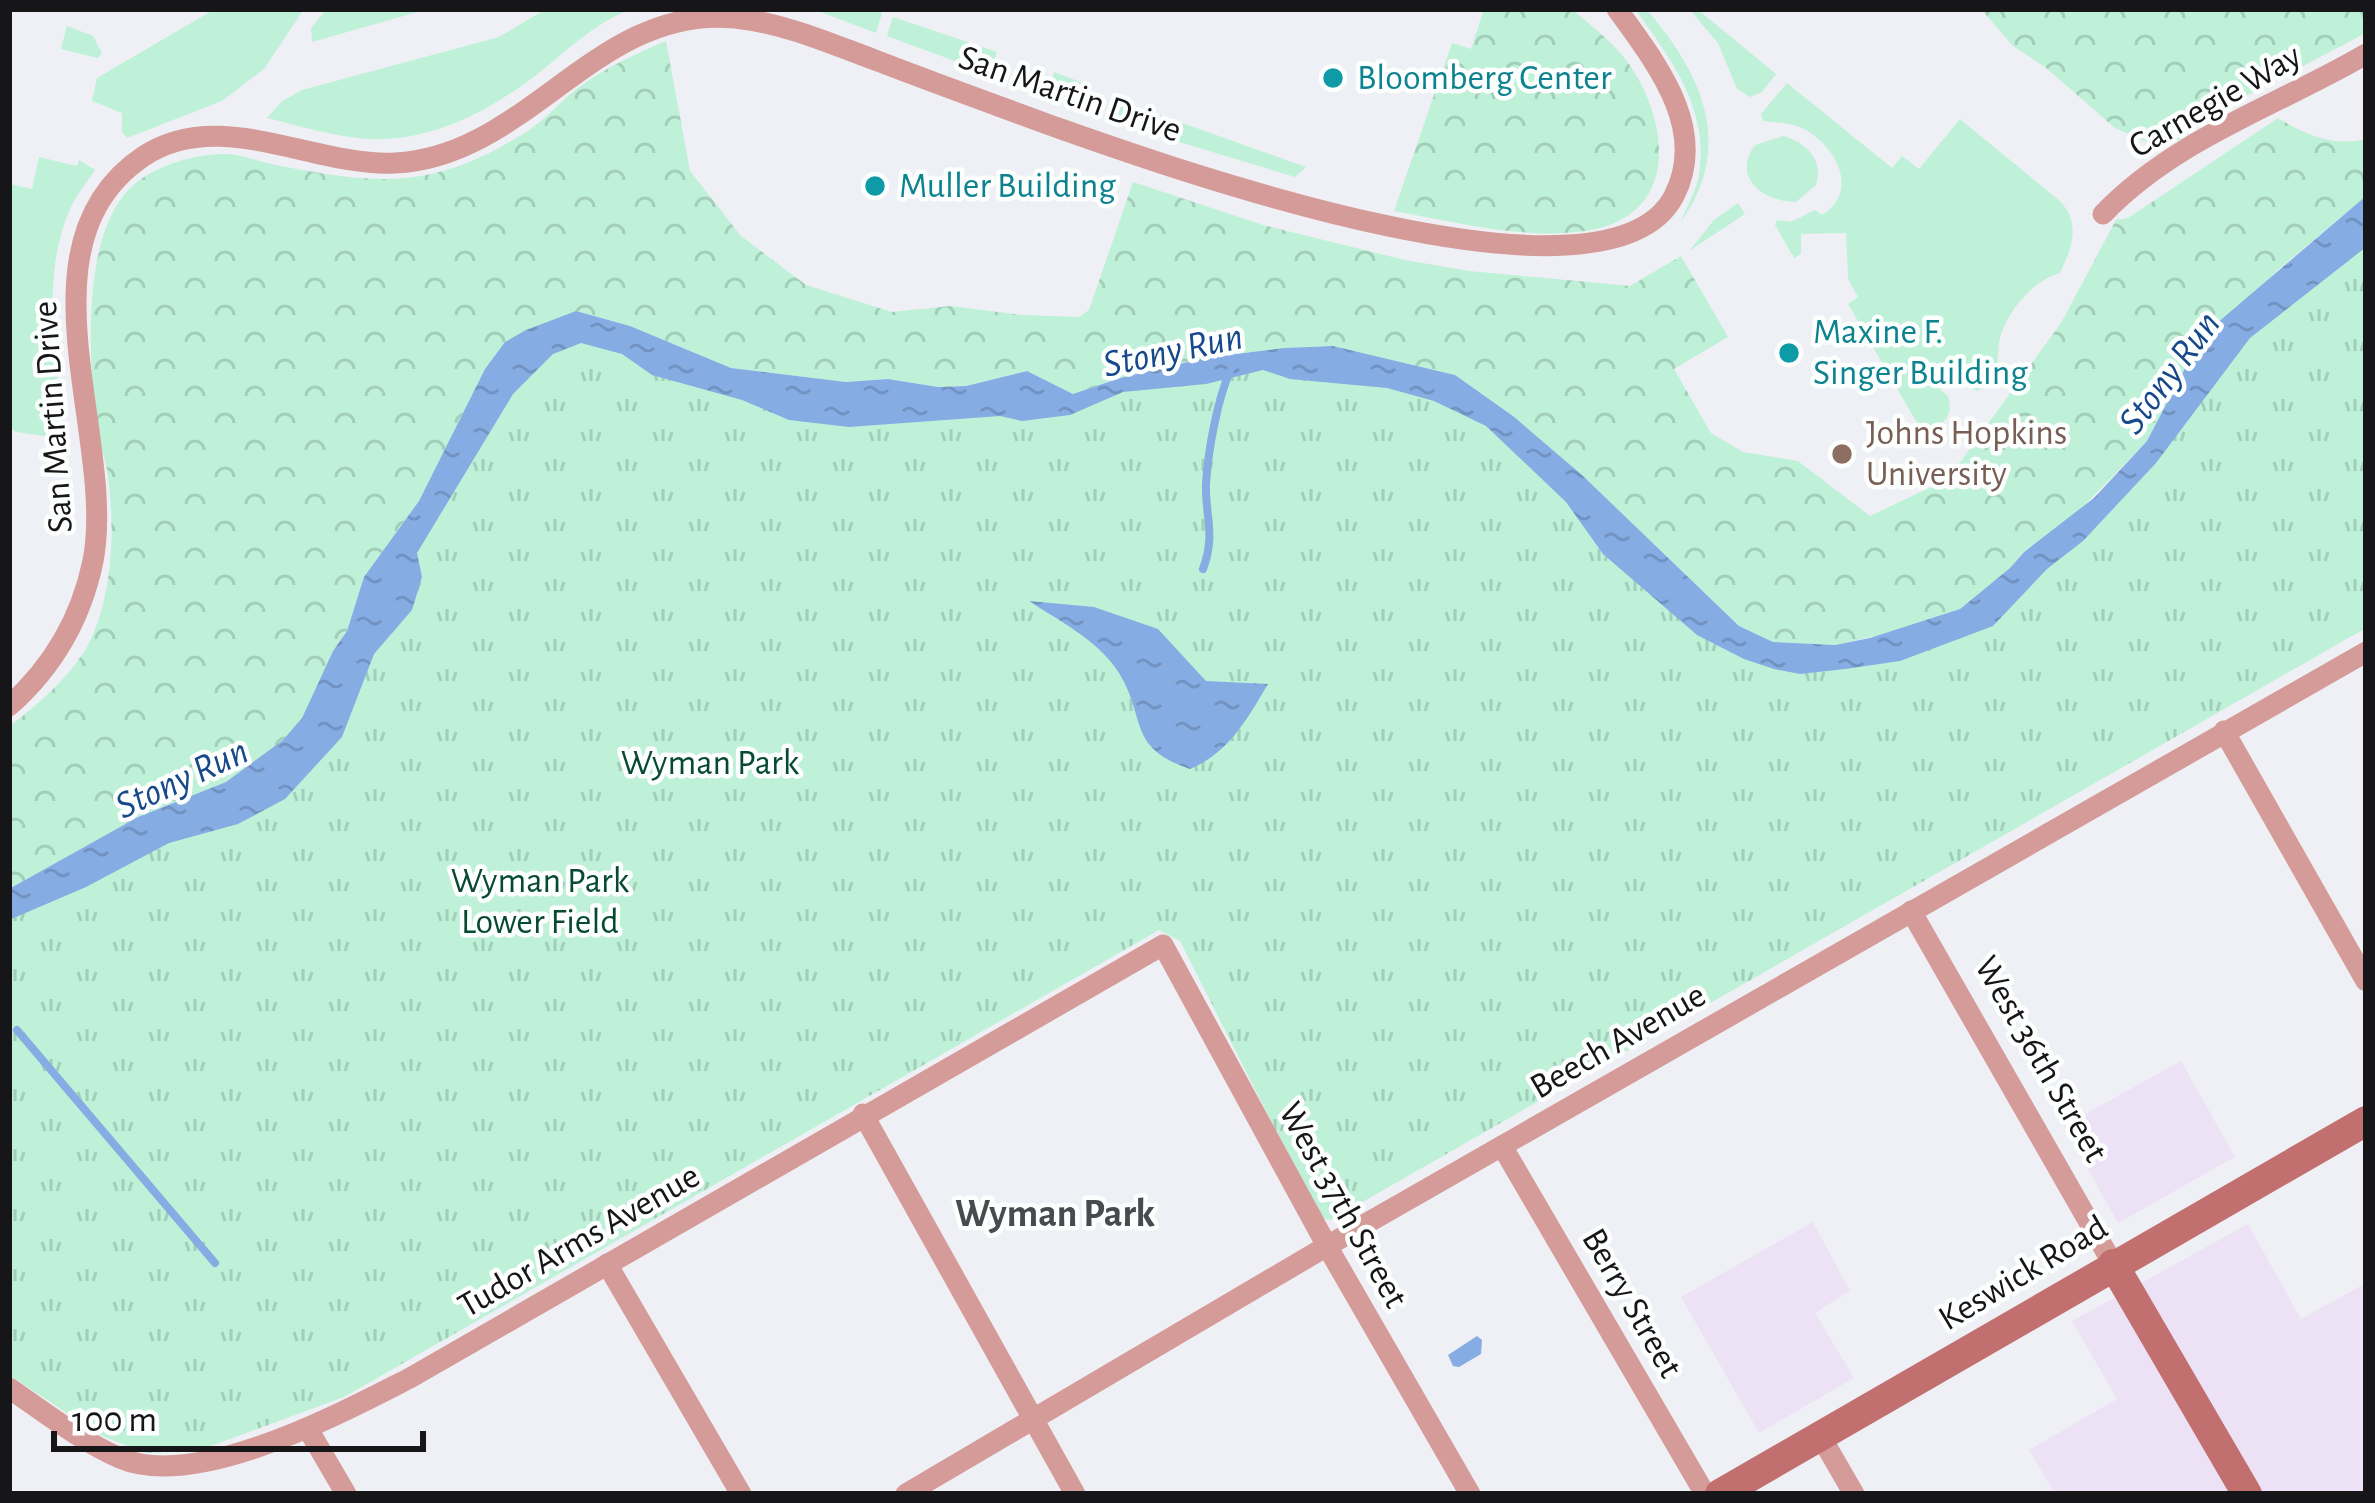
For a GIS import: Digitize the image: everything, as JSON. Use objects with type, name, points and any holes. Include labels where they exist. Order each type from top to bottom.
[{"type":"street","name":"San Martin Drive","points":[[9,706],[37,681],[64,641],[82,601],[94,556],[95,500],[76,323],[82,244],[111,186],[153,151],[182,140],[230,136],[346,161],[418,161],[484,139],[635,35],[682,20],[735,18],[802,33],[1099,142],[1323,211],[1466,240],[1570,248],[1607,242],[1657,219],[1672,200],[1684,170],[1685,137],[1677,104],[1658,67],[1617,9]]},
{"type":"street","name":"Carnegie Way","points":[[2104,214],[2149,172],[2259,106],[2366,53]]},
{"type":"street","name":"Beech Avenue","points":[[906,1494],[1327,1246],[2366,652]]},
{"type":"street","points":[[2224,731],[2366,981]]},
{"type":"street","name":"West 36th Street","points":[[1911,911],[2247,1494]]},
{"type":"street","name":"Tudor Arms Avenue","points":[[9,1388],[123,1459],[159,1466],[202,1462],[308,1429],[410,1378],[1163,945]]},
{"type":"street","name":"West 37th Street","points":[[1163,945],[1327,1246],[1470,1494]]},
{"type":"street","points":[[862,1114],[1075,1494]]},
{"type":"street","name":"Keswick Road","points":[[1720,1494],[2366,1120]]},
{"type":"street","name":"Berry Street","points":[[1502,1146],[1705,1494]]},
{"type":"street","points":[[608,1264],[741,1494]]},
{"type":"street","points":[[308,1429],[346,1494]]},
{"type":"street","points":[[1821,1437],[1854,1494]]},
{"type":"shaded area","points":[[2181,1061],[2235,1157],[2118,1223],[2064,1126]]},
{"type":"shaded area","points":[[1813,1222],[1850,1291],[1815,1313],[1854,1378],[1759,1433],[1681,1297]]},
{"type":"shaded area","points":[[2248,1224],[2301,1319],[2366,1283],[2366,1494],[2055,1494],[2029,1450],[2117,1399],[2072,1321]]},
{"type":"green space","points":[[215,9],[304,9],[264,69],[222,101],[127,138],[122,132],[122,113],[92,101],[97,78]]},
{"type":"green space","points":[[327,9],[428,9],[312,42],[311,28]]},
{"type":"green space","points":[[546,9],[632,9],[595,28],[502,99],[438,129],[369,139],[267,118],[281,102],[302,90],[499,37]]},
{"type":"green space","points":[[813,9],[871,9],[882,13],[876,33]]},
{"type":"green space","points":[[1484,9],[1572,9],[1625,59],[1645,91],[1659,143],[1651,190],[1637,209],[1615,223],[1561,233],[1489,228],[1394,211],[1452,43],[1471,49]]},
{"type":"green space","points":[[1635,9],[1646,9],[1666,33],[1696,84],[1705,110],[1706,165],[1698,193],[1681,222],[1698,180],[1699,132],[1686,88]]},
{"type":"green space","points":[[1689,9],[1697,9],[1776,74],[1762,92],[1750,97],[1737,89],[1718,43]]},
{"type":"green space","points":[[1981,9],[2366,9],[2366,33],[2225,107],[2181,139],[2164,144],[2115,128],[2045,67],[2013,46]]},
{"type":"green space","points":[[893,17],[997,52],[992,69],[982,71],[887,36]]},
{"type":"green space","points":[[67,26],[93,36],[102,53],[98,58],[61,49]]},
{"type":"green space","points":[[666,41],[690,171],[741,236],[806,285],[892,312],[951,306],[1079,317],[1089,310],[1133,182],[1263,225],[1469,271],[1630,286],[1681,256],[1728,337],[1674,369],[1711,433],[1743,452],[1798,461],[1870,516],[1948,479],[2061,323],[2116,220],[2128,218],[2278,118],[2320,138],[2366,139],[2366,196],[2279,269],[2194,351],[2147,441],[2079,511],[2024,551],[1960,609],[1835,645],[1773,642],[1739,626],[1582,475],[1513,416],[1455,375],[1333,346],[1205,358],[1073,394],[1027,371],[966,386],[888,379],[846,382],[731,368],[630,326],[576,311],[506,342],[485,369],[419,501],[364,577],[347,631],[302,719],[283,740],[226,782],[138,817],[9,889],[9,727],[54,688],[83,654],[98,621],[108,579],[111,512],[96,423],[91,325],[98,258],[119,202],[156,170],[211,155],[236,155],[311,172],[367,178],[403,178],[449,169],[517,138],[588,81]]},
{"type":"green space","points":[[1054,72],[1083,83],[1065,101],[1055,100],[1049,88]]},
{"type":"green space","points":[[1787,83],[1892,168],[1902,156],[1919,169],[1960,119],[2061,202],[2071,220],[2071,245],[2060,273],[2040,283],[2013,310],[2002,332],[1994,377],[1977,391],[1943,371],[1935,385],[1948,396],[1948,415],[1924,435],[1848,304],[1858,297],[1848,279],[1846,233],[1801,234],[1801,254],[1794,258],[1775,225],[1777,220],[1791,222],[1815,210],[1822,215],[1834,205],[1842,181],[1833,156],[1814,135],[1792,125],[1763,121],[1761,114]]},
{"type":"green space","points":[[1118,100],[1306,167],[1295,177],[1126,126],[1116,110]]},
{"type":"green space","points":[[1783,136],[1806,148],[1817,168],[1816,185],[1796,202],[1763,193],[1754,186],[1747,168],[1755,145]]},
{"type":"green space","points":[[39,157],[77,166],[79,160],[95,170],[70,209],[55,264],[53,323],[65,439],[9,427],[9,184],[32,189]]},
{"type":"green space","points":[[1738,203],[1745,214],[1689,251],[1714,220]]},
{"type":"green space","name":"Wyman Park","points":[[2366,218],[2366,628],[1331,1220],[1320,1218],[1180,941],[1159,930],[344,1397],[200,1450],[146,1453],[102,1436],[9,1375],[9,903],[302,747],[493,383],[581,330],[730,378],[1037,401],[1259,360],[1470,402],[1695,614],[1791,657],[1922,638],[2090,517],[2198,375]]},
{"type":"water","name":"Stony Run","points":[[2366,196],[2366,247],[2250,338],[2156,463],[1993,626],[1900,661],[1800,674],[1744,659],[1697,635],[1603,554],[1566,502],[1486,426],[1434,401],[1387,388],[1290,379],[1263,370],[1206,384],[1123,392],[1070,415],[849,427],[789,420],[742,400],[652,375],[622,354],[581,343],[553,354],[513,394],[417,553],[422,577],[412,610],[374,654],[342,737],[285,799],[238,824],[169,843],[86,887],[9,920],[9,889],[138,817],[226,782],[283,740],[302,718],[347,631],[364,577],[419,501],[485,369],[505,342],[576,311],[630,326],[731,368],[846,382],[888,379],[966,386],[1027,371],[1073,394],[1205,358],[1333,346],[1455,375],[1513,416],[1582,475],[1739,626],[1773,642],[1835,645],[1960,609],[2094,498],[2147,441],[2209,330]]},
{"type":"water","points":[[1029,601],[1094,607],[1158,629],[1206,681],[1268,684],[1226,744],[1190,769],[1169,760],[1147,740],[1126,687],[1099,649]]},
{"type":"water","points":[[1477,1336],[1482,1340],[1481,1354],[1453,1366],[1448,1355]]},
{"type":"waterway","points":[[1203,569],[1209,535],[1209,457],[1230,371]]},
{"type":"waterway","points":[[17,1030],[215,1263]]},
{"type":"place","name":"Bloomberg Center","points":[[1333,78]]},
{"type":"place","name":"Muller Building","points":[[875,186]]},
{"type":"place","name":"Maxine F. Singer Building","points":[[1789,353]]},
{"type":"place","name":"Johns Hopkins University","points":[[1842,454]]},
{"type":"district","name":"Wyman Park","points":[[1055,1214]]},
{"type":"park label","name":"Wyman Park Lower Field","points":[[540,902]]}]
